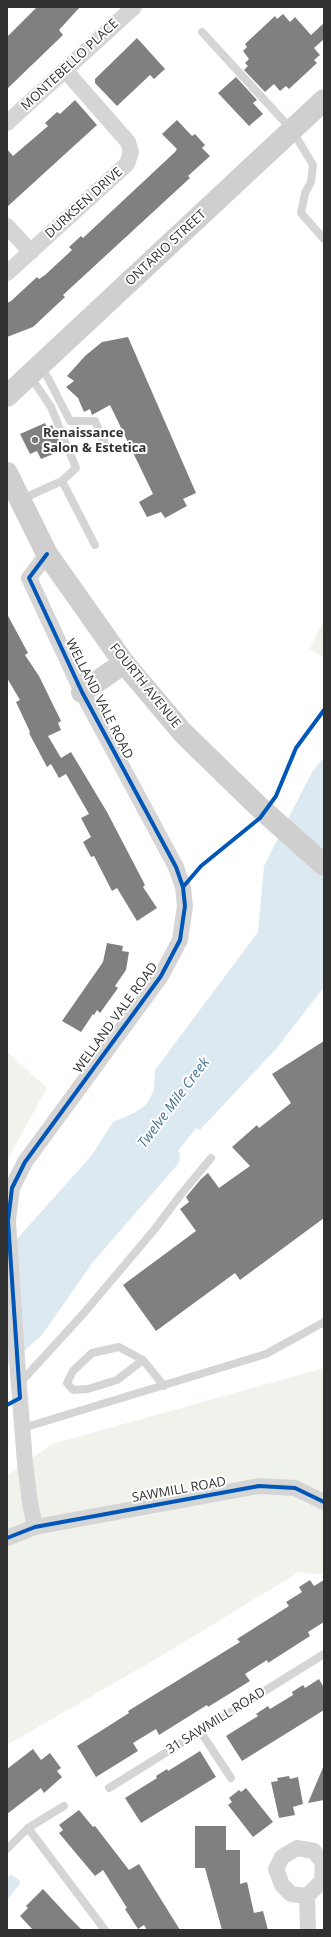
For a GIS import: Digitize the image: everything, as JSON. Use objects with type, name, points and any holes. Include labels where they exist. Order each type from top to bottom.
[{"type":"main road","name":"ONTARIO STREET","points":[[7,396],[324,100]]},
{"type":"main road","name":"FOURTH AVENUE","points":[[7,473],[47,554],[124,664],[182,733],[258,806],[324,865]]},
{"type":"main road","points":[[82,692],[124,664]]},
{"type":"street","name":"MONTEBELLO PLACE","points":[[7,123],[134,7]]},
{"type":"street","name":"DURKSEN DRIVE","points":[[7,273],[127,164],[131,152],[128,142],[65,70]]},
{"type":"street","points":[[7,226],[30,252]]},
{"type":"street","name":"WELLAND VALE ROAD","points":[[35,1527],[30,1503],[25,1463],[18,1380],[8,1221],[12,1188],[24,1162],[161,976],[178,945],[184,924],[185,906],[183,887],[176,867],[82,692],[29,578],[47,554]]},
{"type":"street","name":"SAWMILL ROAD","points":[[35,1527],[259,1486],[295,1488],[324,1502]]},
{"type":"street","points":[[7,1538],[35,1527]]},
{"type":"street","points":[[306,1896],[308,1930]]},
{"type":"lane","points":[[202,32],[292,130],[313,165],[311,182],[305,193],[301,213],[324,238]]},
{"type":"lane","points":[[34,370],[48,378],[70,421],[96,421],[107,449]]},
{"type":"lane","points":[[20,500],[62,480],[76,468],[34,370]]},
{"type":"lane","points":[[62,480],[95,545]]},
{"type":"lane","points":[[18,1380],[89,1307],[154,1230],[211,1158]]},
{"type":"lane","points":[[23,1428],[266,1354],[324,1322]]},
{"type":"lane","points":[[143,1360],[117,1380],[95,1387],[73,1390],[67,1383],[73,1371],[92,1353],[119,1347],[143,1360],[164,1386]]},
{"type":"lane","name":"31 SAWMILL ROAD","points":[[109,1788],[324,1654]]},
{"type":"lane","points":[[200,1731],[231,1778]]},
{"type":"lane","points":[[7,1849],[28,1828],[64,1806]]},
{"type":"lane","points":[[28,1828],[105,1930]]},
{"type":"shaded area","points":[[324,619],[324,658],[310,649]]},
{"type":"shaded area","points":[[7,1052],[47,1088],[7,1160]]},
{"type":"shaded area","points":[[324,1368],[324,1575],[299,1572],[166,1653],[7,1745],[7,1476],[52,1444]]},
{"type":"water","name":"Twelve Mile Creek","points":[[324,757],[324,987],[276,1049],[200,1130],[196,1128],[178,1151],[180,1153],[179,1163],[93,1262],[42,1335],[7,1366],[7,1250],[92,1155],[113,1122],[134,1113],[146,1105],[154,1090],[155,1070],[258,932],[264,866],[312,772]]},
{"type":"water","points":[[11,1874],[20,1881],[20,1884],[7,1900],[7,1879]]},
{"type":"building","points":[[37,7],[80,7],[59,30],[63,35],[7,89],[7,37]]},
{"type":"building","points":[[283,14],[290,22],[295,17],[311,35],[324,23],[324,39],[314,48],[320,55],[314,60],[317,63],[289,89],[286,86],[280,91],[274,84],[265,92],[244,70],[248,66],[245,63],[249,59],[243,51],[247,47],[245,44],[275,16],[277,19]]},
{"type":"building","points":[[137,38],[165,69],[154,79],[150,75],[117,106],[95,83],[95,79]]},
{"type":"building","points":[[236,77],[257,100],[253,103],[263,114],[249,126],[218,93]]},
{"type":"building","points":[[75,100],[97,125],[7,207],[7,149],[13,156],[48,126],[45,123],[57,112],[60,114]]},
{"type":"building","points":[[177,120],[192,136],[195,134],[205,145],[202,148],[210,156],[188,176],[190,178],[63,295],[65,297],[33,327],[7,337],[7,303],[37,277],[39,279],[45,275],[72,250],[69,247],[81,236],[83,238],[175,152],[177,149],[162,134]]},
{"type":"building","points":[[128,337],[196,493],[183,499],[187,506],[165,518],[161,512],[147,517],[139,502],[153,494],[110,405],[92,415],[90,409],[84,412],[78,398],[66,387],[74,381],[67,376],[85,356],[102,342]]},
{"type":"building","points":[[45,423],[47,428],[52,425],[63,450],[41,459],[37,451],[30,454],[20,434]]},
{"type":"building","points":[[7,614],[28,653],[25,655],[39,676],[61,721],[58,723],[61,730],[48,736],[61,758],[71,752],[107,812],[145,885],[143,887],[157,908],[137,921],[117,888],[112,891],[94,856],[91,857],[83,842],[91,837],[81,818],[89,814],[66,774],[59,778],[51,764],[47,767],[29,733],[30,732],[16,702],[20,700],[7,678]]},
{"type":"building","points":[[107,943],[123,946],[122,951],[129,952],[126,970],[115,986],[118,988],[100,1013],[97,1010],[94,1015],[93,1014],[81,1032],[62,1021],[103,962]]},
{"type":"building","points":[[324,1041],[324,1218],[240,1280],[235,1273],[156,1331],[123,1285],[196,1231],[180,1209],[189,1202],[186,1197],[201,1179],[208,1173],[219,1188],[250,1166],[232,1147],[257,1125],[259,1128],[291,1103],[272,1074]]},
{"type":"building","points":[[310,1580],[314,1586],[324,1580],[324,1622],[308,1632],[310,1636],[268,1663],[267,1660],[245,1674],[250,1681],[208,1707],[207,1705],[159,1735],[156,1729],[133,1743],[138,1751],[96,1777],[77,1746],[129,1713],[128,1711],[240,1642],[237,1639],[289,1606],[286,1602],[302,1592],[299,1587]]},
{"type":"building","points":[[319,1679],[324,1688],[324,1710],[242,1761],[226,1736],[258,1716],[256,1714],[268,1706],[270,1709],[293,1695],[292,1692],[303,1685],[305,1688]]},
{"type":"building","points":[[33,1749],[41,1760],[50,1753],[61,1768],[57,1771],[62,1777],[44,1793],[41,1788],[7,1814],[7,1769]]},
{"type":"building","points":[[200,1751],[216,1777],[141,1823],[125,1798],[157,1778],[156,1776],[167,1769],[168,1771]]},
{"type":"building","points":[[324,1765],[324,1800],[308,1803]]},
{"type":"building","points":[[289,1776],[290,1779],[298,1777],[303,1804],[293,1807],[295,1815],[279,1818],[271,1782],[278,1781],[277,1778]]},
{"type":"building","points":[[246,1788],[273,1822],[253,1837],[228,1805],[232,1802],[229,1798],[239,1790],[241,1792]]},
{"type":"building","points":[[79,1810],[93,1827],[95,1826],[129,1870],[139,1864],[180,1930],[147,1930],[144,1925],[138,1929],[125,1909],[127,1908],[103,1870],[95,1876],[59,1833],[63,1830],[59,1825]]},
{"type":"building","points":[[195,1826],[226,1826],[226,1850],[240,1850],[240,1884],[247,1882],[254,1913],[263,1911],[268,1930],[222,1930],[205,1868],[195,1868]]},
{"type":"building","points":[[43,1889],[82,1930],[33,1930],[20,1916],[28,1908],[26,1906]]},
{"type":"cycle path","points":[[7,1405],[20,1398],[8,1221],[12,1188],[25,1162],[161,976],[180,940],[185,906],[183,887],[176,867],[82,692],[29,578],[47,554]]},
{"type":"cycle path","points":[[183,887],[201,866],[260,818],[276,796],[296,748],[324,710]]},
{"type":"cycle path","points":[[7,1538],[35,1527],[259,1486],[295,1488],[324,1502]]},
{"type":"place","name":"Renaissance Salon & Estetica","points":[[35,440]]}]
